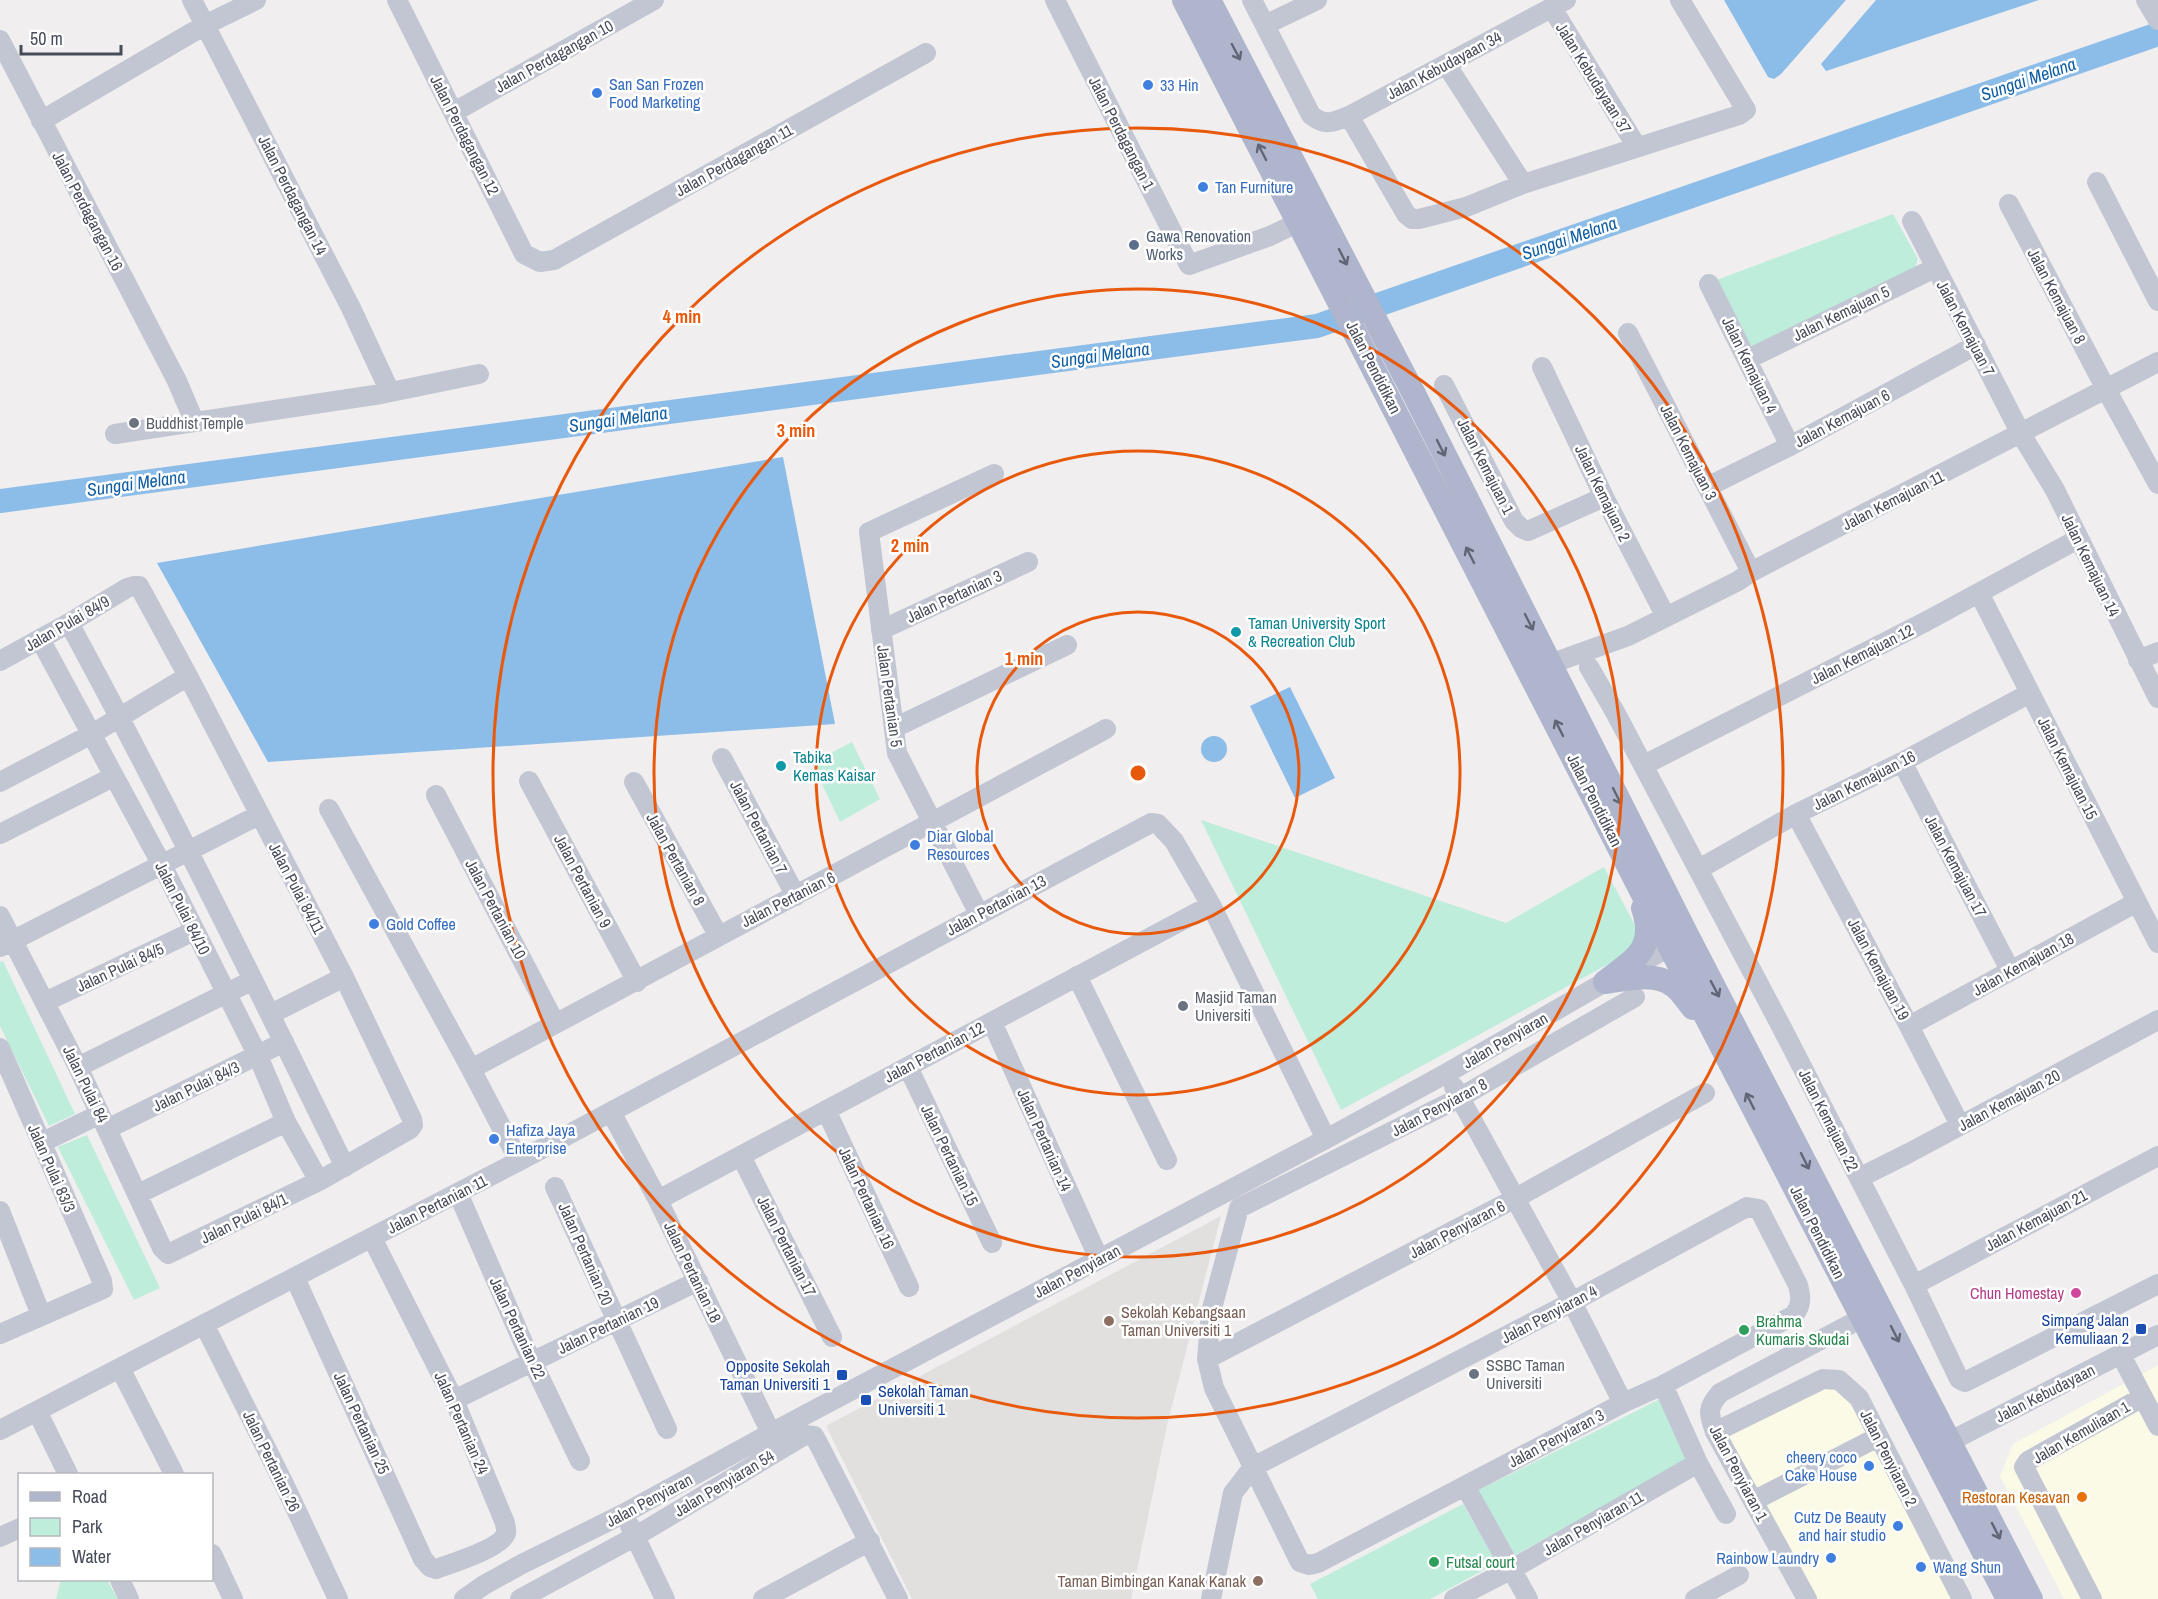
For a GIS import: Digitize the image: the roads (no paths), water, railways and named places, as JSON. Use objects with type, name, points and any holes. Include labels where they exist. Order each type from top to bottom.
[{"type":"main road","name":"Jalan Pendidikan","points":[[1184,0],[1623,855],[1679,942],[1720,1043],[1863,1318],[2031,1599]]},
{"type":"main road","name":"Jalan Pendidikan","points":[[1209,0],[1415,396],[1555,675],[1679,942],[1941,1446],[2008,1599]]},
{"type":"main road","points":[[1605,982],[1642,952],[1648,937],[1646,915],[1623,855]]},
{"type":"main road","points":[[1605,982],[1636,977],[1661,979],[1676,987],[1720,1043]]},
{"type":"street","name":"Jalan Perdagangan 14","points":[[192,0],[351,309],[390,392]]},
{"type":"street","points":[[41,121],[205,25],[256,0]]},
{"type":"street","name":"Jalan Perdagangan 12","points":[[397,0],[524,254],[540,262]]},
{"type":"street","name":"Jalan Perdagangan 10","points":[[454,112],[654,0]]},
{"type":"street","name":"Jalan Perdagangan 1","points":[[1055,0],[1189,265],[1270,236],[1299,222]]},
{"type":"street","points":[[1252,0],[1265,25],[1317,0]]},
{"type":"street","points":[[1348,116],[1406,214],[1412,219],[1419,219],[1466,207],[1523,184],[1739,115],[1746,111],[1680,0]]},
{"type":"street","name":"Jalan Kebudayaan 34","points":[[1265,25],[1311,115],[1320,121],[1329,123],[1348,116],[1559,4]]},
{"type":"street","name":"Jalan Kebudayaan 37","points":[[1559,4],[1637,147]]},
{"type":"street","name":"Jalan Perdagangan 16","points":[[0,40],[177,381],[194,421]]},
{"type":"street","name":"Jalan Perdagangan 11","points":[[540,262],[554,260],[926,53]]},
{"type":"street","points":[[1446,64],[1523,184]]},
{"type":"street","points":[[2097,182],[2158,301]]},
{"type":"street","name":"Jalan Kemajuan 8","points":[[2009,204],[2158,484]]},
{"type":"street","name":"Jalan Kemajuan 7","points":[[1912,221],[2021,434]]},
{"type":"street","name":"Jalan Kemajuan 5","points":[[1748,358],[1935,268]]},
{"type":"street","name":"Jalan Kemajuan 4","points":[[1709,284],[1790,446]]},
{"type":"street","name":"Jalan Kemajuan 3","points":[[1628,333],[1751,572]]},
{"type":"street","name":"Jalan Kemajuan 6","points":[[1707,487],[1790,446],[1976,345]]},
{"type":"street","name":"Jalan Kemajuan 11","points":[[1555,675],[2158,362]]},
{"type":"street","name":"Jalan Kemajuan 2","points":[[1542,368],[1604,497],[1666,617]]},
{"type":"street","points":[[115,434],[390,392],[479,374]]},
{"type":"street","name":"Jalan Kemajuan 1","points":[[1444,385],[1514,521],[1521,528],[1528,531],[1604,497]]},
{"type":"street","name":"Jalan Kemajuan 14","points":[[2021,434],[2055,490],[2158,698]]},
{"type":"street","name":"Jalan Pertanian 5","points":[[979,914],[897,753],[869,532],[994,474]]},
{"type":"street","name":"Jalan Kemajuan 12","points":[[1644,765],[1794,690],[2078,539]]},
{"type":"street","name":"Jalan Pertanian 3","points":[[881,630],[1028,561]]},
{"type":"street","name":"Jalan Pulai 84/9","points":[[0,661],[134,586]]},
{"type":"street","name":"Jalan Pulai 84/11","points":[[134,586],[139,586],[188,676],[344,977],[412,1119],[413,1125],[410,1129],[319,1181]]},
{"type":"street","name":"Jalan Kemajuan 15","points":[[1979,593],[2158,943]]},
{"type":"street","points":[[69,623],[119,716],[253,980],[345,1167]]},
{"type":"street","name":"Jalan Kemajuan 11","points":[[1555,675],[1588,667],[1628,636]]},
{"type":"street","name":"Jalan Pulai 84/10","points":[[40,639],[162,865],[258,1056],[286,1122],[319,1181]]},
{"type":"street","points":[[894,728],[1066,645]]},
{"type":"street","points":[[2138,660],[2158,652]]},
{"type":"street","name":"Jalan Kemajuan 22","points":[[1588,667],[1644,765],[1699,869],[1914,1285],[1959,1379],[1965,1382],[2158,1284]]},
{"type":"street","points":[[0,782],[92,734],[188,676]]},
{"type":"street","name":"Jalan Kemajuan 16","points":[[1699,869],[1796,814],[1902,762],[2030,693]]},
{"type":"street","name":"Jalan Pertanian 6","points":[[471,1069],[1106,729]]},
{"type":"street","name":"Jalan Pertanian 7","points":[[722,758],[796,896]]},
{"type":"street","name":"Jalan Kemajuan 17","points":[[1902,762],[2010,970]]},
{"type":"street","points":[[0,834],[114,777]]},
{"type":"street","name":"Jalan Pertanian 9","points":[[528,781],[637,982]]},
{"type":"street","name":"Jalan Pertanian 8","points":[[634,782],[718,935]]},
{"type":"street","name":"Jalan Pertanian 10","points":[[436,795],[555,1023]]},
{"type":"street","points":[[329,809],[519,1161]]},
{"type":"street","name":"Jalan Kemajuan 19","points":[[1796,814],[1960,1125]]},
{"type":"street","points":[[6,943],[259,815]]},
{"type":"street","name":"Jalan Pertanian 13","points":[[519,1161],[1150,823],[1158,824],[1174,841],[1211,905],[1326,1139]]},
{"type":"street","name":"Jalan Kemajuan 18","points":[[1909,1026],[2137,903]]},
{"type":"street","name":"Jalan Pertanian 12","points":[[658,1200],[1211,905]]},
{"type":"street","name":"Jalan Pulai 84","points":[[0,916],[6,943],[45,1002],[104,1121],[162,1248],[168,1254]]},
{"type":"street","name":"Jalan Pulai 84/5","points":[[45,1002],[194,932]]},
{"type":"street","name":"Jalan Penyiaran","points":[[464,1599],[503,1575],[623,1514],[771,1433],[1326,1139],[1448,1073],[1679,942]]},
{"type":"street","points":[[1077,976],[1167,1160]]},
{"type":"street","points":[[270,1014],[344,977]]},
{"type":"street","points":[[78,1067],[253,980]]},
{"type":"street","name":"Jalan Penyiaran 8","points":[[1207,1359],[1211,1312],[1239,1208],[1459,1098],[1635,997]]},
{"type":"street","name":"Jalan Kemajuan 20","points":[[1859,1178],[2158,1020]]},
{"type":"street","name":"Jalan Pertanian 14","points":[[992,1022],[1099,1259]]},
{"type":"street","name":"Jalan Pulai 84/3","points":[[41,1143],[104,1121],[258,1056],[284,1042]]},
{"type":"street","name":"Jalan Pulai 83/3","points":[[0,1048],[102,1281],[103,1289],[41,1315]]},
{"type":"street","name":"Jalan Pertanian 15","points":[[908,1066],[992,1243]]},
{"type":"street","points":[[1448,1073],[1459,1098],[1572,1302],[1623,1403]]},
{"type":"street","name":"Jalan Penyiaran 6","points":[[1207,1359],[1514,1199],[1705,1093]]},
{"type":"street","name":"Jalan Pertanian 16","points":[[826,1110],[909,1287]]},
{"type":"street","name":"Jalan Pertanian 18","points":[[611,1112],[658,1200],[771,1433]]},
{"type":"street","points":[[138,1194],[286,1122]]},
{"type":"street","name":"Jalan Pertanian 17","points":[[741,1155],[832,1337]]},
{"type":"street","name":"Jalan Kemajuan 21","points":[[1914,1285],[2158,1156]]},
{"type":"street","name":"Jalan Pertanian 11","points":[[0,1430],[519,1161]]},
{"type":"street","name":"Jalan Pulai 84/1","points":[[168,1254],[319,1181]]},
{"type":"street","name":"Jalan Pertanian 20","points":[[555,1187],[667,1429]]},
{"type":"street","name":"Jalan Pertanian 22","points":[[458,1193],[580,1461]]},
{"type":"street","name":"Jalan Penyiaran 4","points":[[1253,1467],[1572,1302],[1747,1207],[1759,1209],[1798,1285],[1801,1298],[1794,1315]]},
{"type":"street","points":[[0,1211],[41,1315],[0,1334]]},
{"type":"street","name":"Jalan Pertanian 24","points":[[372,1238],[454,1400],[505,1523],[506,1533],[500,1541],[470,1557],[436,1569],[430,1568]]},
{"type":"street","name":"Jalan Pertanian 25","points":[[295,1278],[423,1559],[430,1568]]},
{"type":"street","name":"Jalan Pertanian 19","points":[[454,1400],[698,1281]]},
{"type":"street","name":"Jalan Penyiaran 3","points":[[1253,1467],[1300,1562],[1309,1565],[1318,1563],[1794,1315]]},
{"type":"street","name":"Jalan Penyiaran 1","points":[[1806,1599],[1715,1432],[1709,1414],[1711,1404],[1719,1393],[1863,1318]]},
{"type":"street","name":"Jalan Pertanian 26","points":[[204,1324],[285,1486],[338,1599]]},
{"type":"street","name":"Jalan Kebudayaan","points":[[1941,1446],[2158,1335]]},
{"type":"street","points":[[2121,1355],[2158,1426]]},
{"type":"street","points":[[1207,1359],[1214,1388],[1253,1467],[1233,1493],[1211,1599]]},
{"type":"street","points":[[120,1368],[173,1473]]},
{"type":"street","name":"Jalan Penyiaran 2","points":[[1715,1432],[1823,1379],[1839,1380],[1858,1398],[1962,1599]]},
{"type":"street","points":[[1663,1385],[1698,1462],[1726,1514]]},
{"type":"street","name":"Jalan Kemuliaan 1","points":[[2092,1599],[2024,1467],[2028,1461],[2143,1397]]},
{"type":"street","points":[[37,1411],[68,1473]]},
{"type":"street","name":"Jalan Penyiaran 54","points":[[519,1599],[636,1536],[805,1435],[814,1436],[870,1541]]},
{"type":"street","points":[[1753,1501],[1878,1437]]},
{"type":"street","name":"Jalan Penyiaran 11","points":[[1454,1599],[1512,1569],[1698,1462]]},
{"type":"street","points":[[1465,1486],[1528,1599]]},
{"type":"street","points":[[623,1514],[636,1536],[665,1599]]},
{"type":"street","points":[[0,1538],[18,1529]]},
{"type":"street","points":[[763,1599],[870,1541],[898,1599]]},
{"type":"street","points":[[213,1556],[232,1599]]},
{"type":"street","points":[[1695,1599],[1739,1575]]},
{"type":"street","points":[[120,1581],[129,1599]]},
{"type":"water","points":[[1724,0],[1846,0],[1781,74],[1774,79],[1768,77]]},
{"type":"water","points":[[1876,0],[2039,0],[1826,71],[1821,64]]},
{"type":"water","points":[[783,457],[835,724],[268,762],[157,563]]},
{"type":"water","points":[[1290,687],[1335,778],[1295,798],[1250,706]]},
{"type":"water","points":[[1214,736],[1223,740],[1227,749],[1223,758],[1214,762],[1205,758],[1201,749],[1205,740]]},
{"type":"waterway","name":"Sungai Melana","points":[[0,501],[1317,326],[2158,34]]},
{"type":"place","name":"33 Hin","points":[[1148,85]]},
{"type":"place","name":"San San Frozen Food Marketing","points":[[597,93]]},
{"type":"place","name":"Tan Furniture","points":[[1203,187]]},
{"type":"place","name":"Gawa Renovation Works","points":[[1134,245]]},
{"type":"place","name":"Buddhist Temple","points":[[134,423]]},
{"type":"place","name":"Taman University Sport & Recreation Club","points":[[1236,632]]},
{"type":"place","name":"Tabika Kemas Kaisar","points":[[781,766]]},
{"type":"place","name":"Diar Global Resources","points":[[915,845]]},
{"type":"place","name":"Gold Coffee","points":[[374,924]]},
{"type":"place","name":"Masjid Taman Universiti","points":[[1183,1006]]},
{"type":"place","name":"Hafiza Jaya Enterprise","points":[[494,1139]]},
{"type":"place","name":"Chun Homestay","points":[[2076,1293]]},
{"type":"place","name":"Sekolah Kebangsaan Taman Universiti 1","points":[[1109,1321]]},
{"type":"place","name":"Simpang Jalan Kemuliaan 2","points":[[2141,1329]]},
{"type":"place","name":"Brahma Kumaris Skudai","points":[[1744,1330]]},
{"type":"place","name":"SSBC Taman Universiti","points":[[1474,1374]]},
{"type":"place","name":"Opposite Sekolah Taman Universiti 1","points":[[842,1375]]},
{"type":"place","name":"Sekolah Taman Universiti 1","points":[[866,1400]]},
{"type":"place","name":"cheery coco Cake House","points":[[1869,1466]]},
{"type":"place","name":"Restoran Kesavan","points":[[2082,1497]]},
{"type":"place","name":"Cutz De Beauty and hair studio","points":[[1898,1526]]},
{"type":"place","name":"Rainbow Laundry","points":[[1831,1558]]},
{"type":"place","name":"Futsal court","points":[[1434,1562]]},
{"type":"place","name":"Wang Shun","points":[[1921,1567]]},
{"type":"place","name":"Taman Bimbingan Kanak Kanak","points":[[1258,1581]]}]
